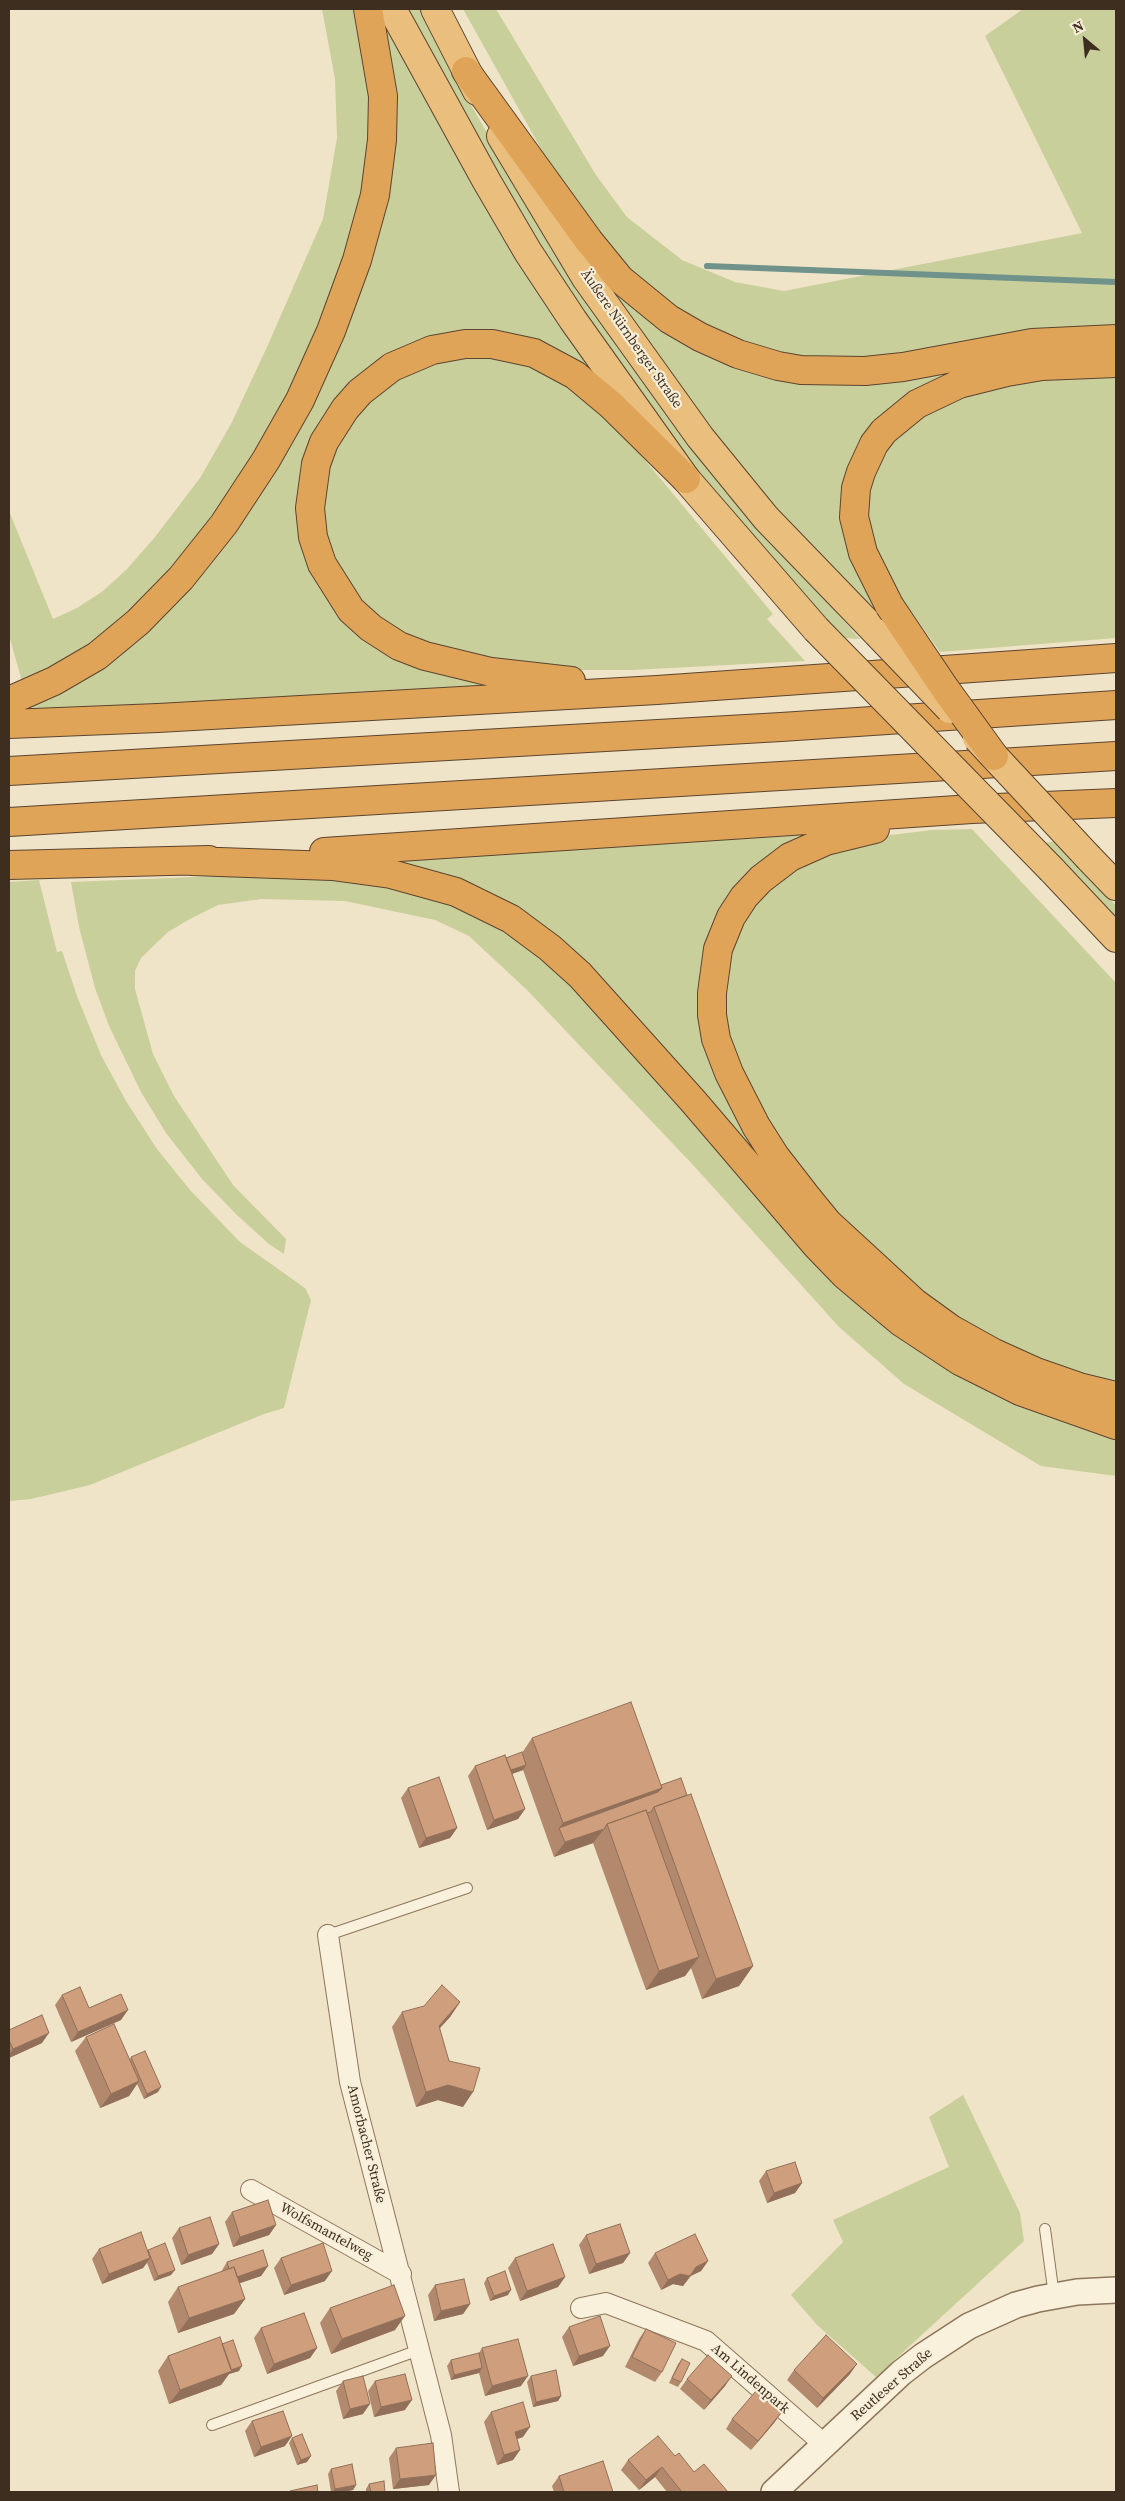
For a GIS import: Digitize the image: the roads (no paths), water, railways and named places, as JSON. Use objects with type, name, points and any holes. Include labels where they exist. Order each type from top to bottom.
[{"type":"highway","points":[[9,701],[54,681],[97,656],[138,622],[181,578],[224,524],[266,460],[300,400],[331,331],[353,269],[375,195],[382,140],[383,96],[368,9]]},
{"type":"highway","points":[[392,9],[528,252],[573,320],[686,479]]},
{"type":"highway","name":"Äußere Nürnberger Straße","points":[[435,9],[466,71],[517,164],[586,278],[700,437],[766,518],[878,633],[1116,886]]},
{"type":"highway","points":[[466,71],[589,241],[620,279],[669,319],[700,337],[738,354],[778,366],[801,370],[865,371],[903,367],[1032,344],[1116,339]]},
{"type":"highway","points":[[657,690],[490,672],[456,665],[399,646],[371,628],[351,610],[322,564],[313,537],[310,508],[316,464],[324,442],[345,409],[365,387],[392,367],[432,350],[477,344],[500,345],[534,353],[575,375],[611,405],[686,479],[816,629],[1116,938]]},
{"type":"highway","points":[[994,756],[944,688],[889,605],[863,553],[854,517],[856,488],[874,444],[884,431],[917,404],[944,390],[967,382],[1042,366],[1116,363]]},
{"type":"highway","points":[[9,724],[177,717],[657,690],[1116,658]]},
{"type":"highway","points":[[9,771],[1116,705]]},
{"type":"highway","points":[[9,822],[1116,756]]},
{"type":"highway","points":[[9,866],[192,861],[972,809],[1116,803]]},
{"type":"highway","points":[[972,809],[826,841],[790,857],[761,879],[744,897],[731,917],[718,949],[712,993],[712,1015],[716,1040],[740,1099],[775,1156],[828,1222],[915,1303],[951,1329],[994,1353],[1036,1372],[1078,1387],[1116,1396]]},
{"type":"highway","points":[[192,861],[332,866],[382,872],[426,882],[456,892],[511,919],[550,948],[580,975],[693,1101],[816,1245],[845,1275],[871,1297],[901,1322],[960,1361],[1020,1391],[1116,1425]]},
{"type":"street","name":"Amorbacher Straße","points":[[328,1935],[350,2082],[441,2435],[449,2492]]},
{"type":"street","name":"Wolfsmantelweg","points":[[251,2190],[401,2274]]},
{"type":"street","name":"Reutleser Straße","points":[[774,2492],[901,2373],[946,2340],[969,2326],[1016,2305],[1054,2296],[1116,2290]]},
{"type":"street","name":"Am Lindenpark","points":[[581,2308],[606,2303],[706,2341],[825,2445]]},
{"type":"lane","points":[[328,1935],[467,1888]]},
{"type":"lane","points":[[1045,2229],[1054,2296]]},
{"type":"lane","points":[[212,2425],[419,2350]]},
{"type":"waterway","points":[[707,266],[1116,282]]}]
